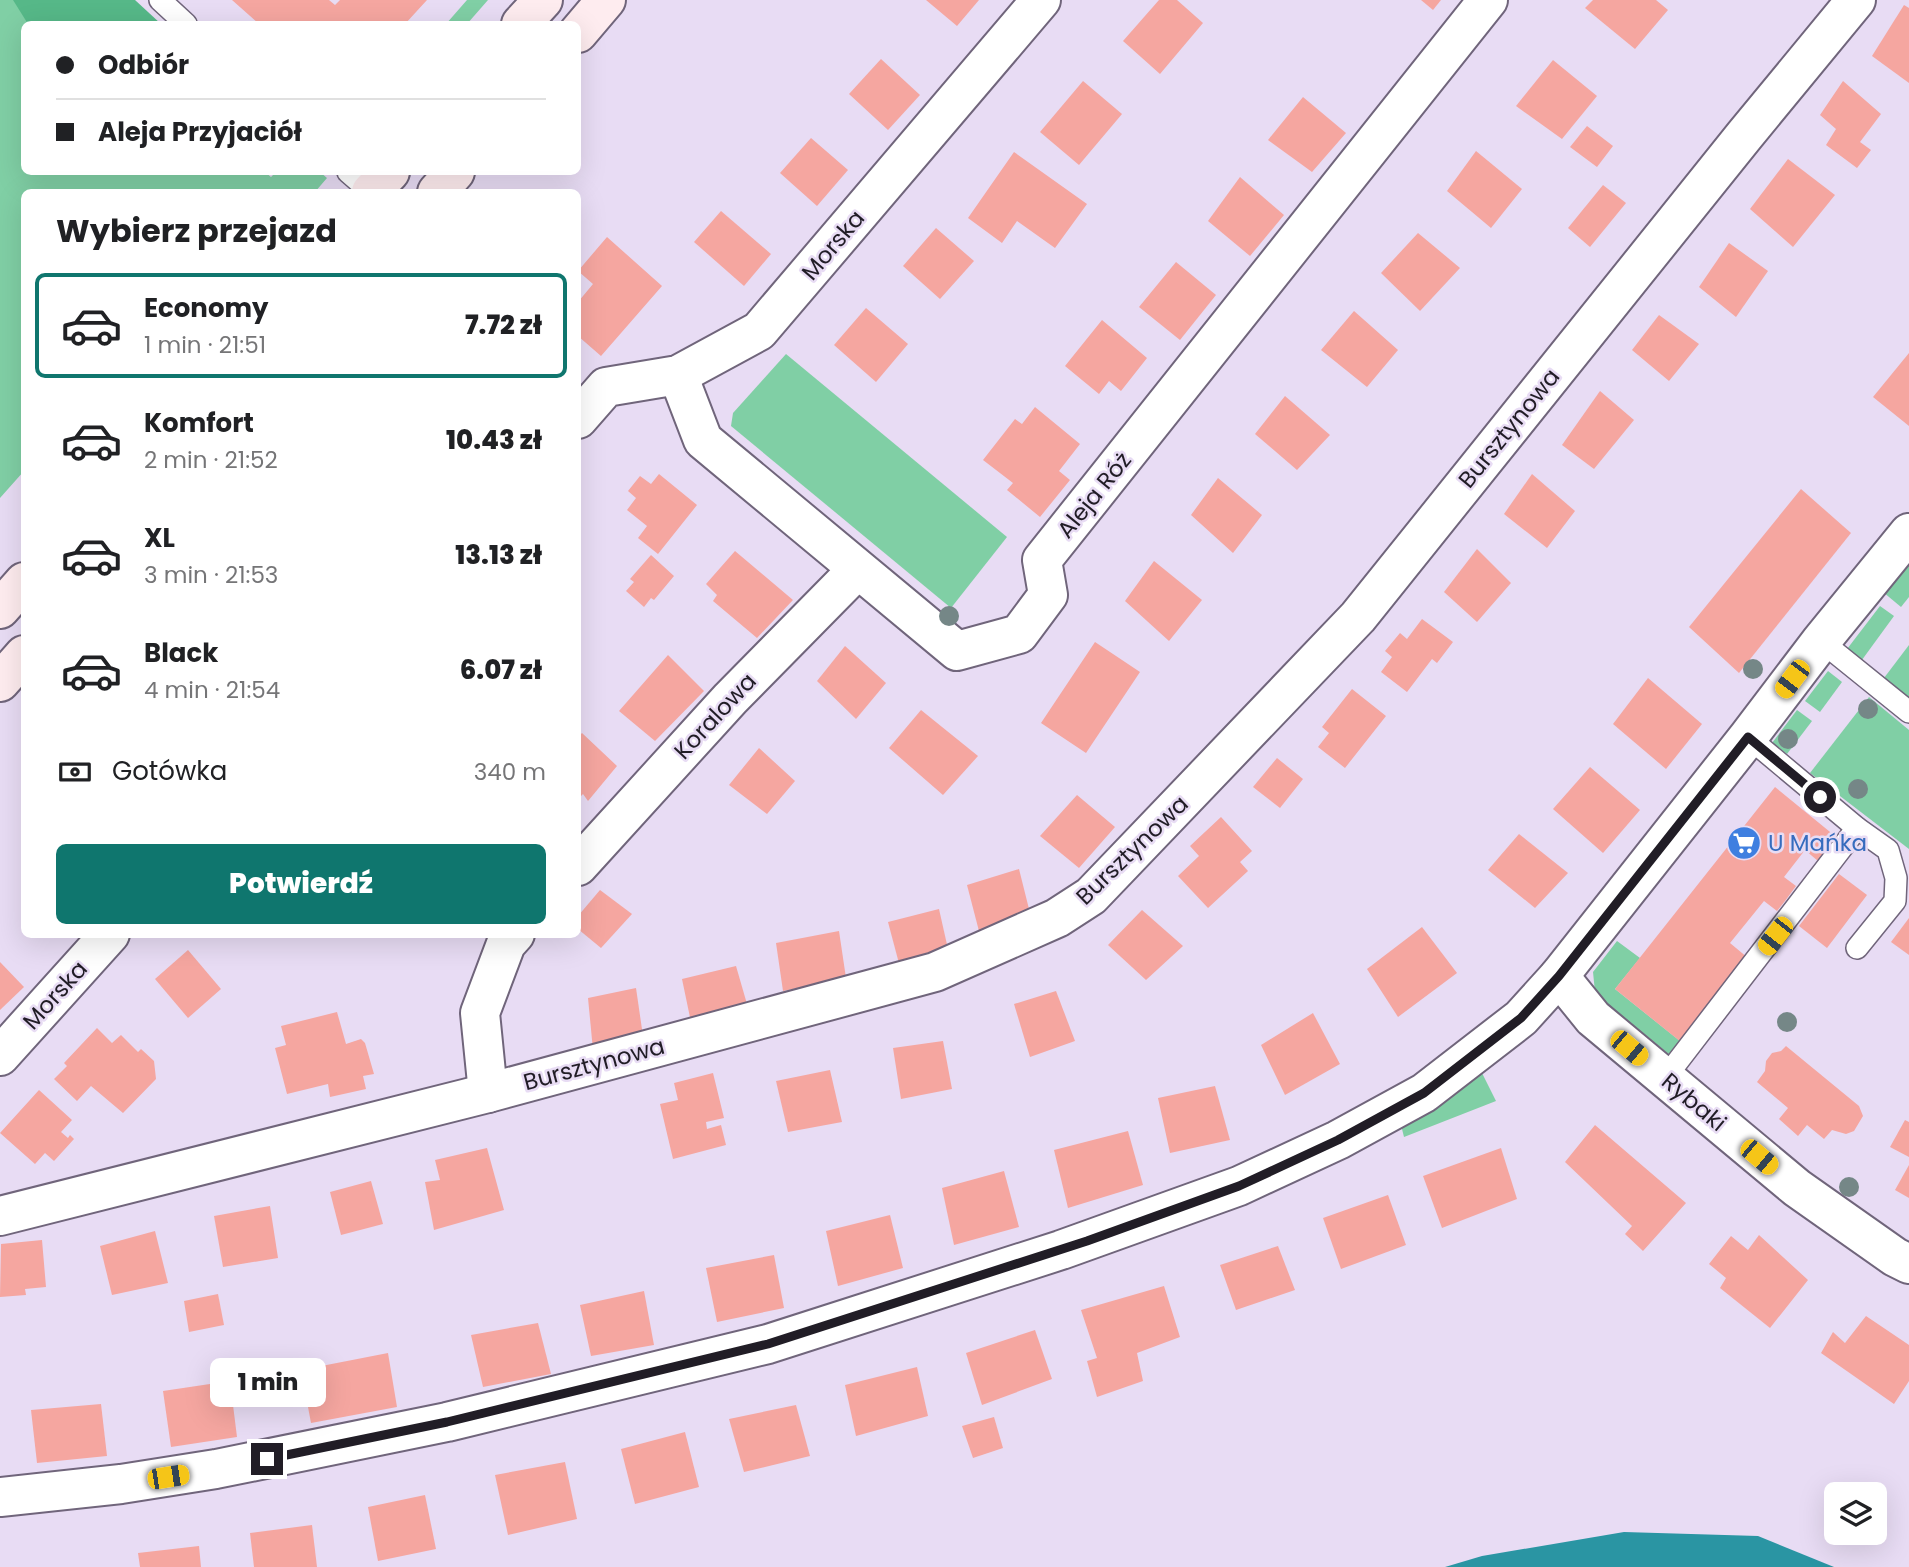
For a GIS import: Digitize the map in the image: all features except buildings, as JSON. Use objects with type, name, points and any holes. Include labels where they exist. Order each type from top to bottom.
[{"type":"main road","points":[[524,21],[543,0]]},
{"type":"main road","points":[[581,29],[606,0]]},
{"type":"main road","points":[[374,189],[387,175]]},
{"type":"main road","points":[[440,189],[452,175]]},
{"type":"main road","points":[[0,609],[21,585]]},
{"type":"main road","points":[[0,682],[21,658]]},
{"type":"street","name":"Morska","points":[[581,416],[607,387],[678,375],[759,331],[1041,0]]},
{"type":"street","name":"Aleja Róż","points":[[678,375],[703,440],[957,651],[1019,634],[1048,595],[1042,560],[1488,0]]},
{"type":"street","name":"Bursztynowa","points":[[0,1216],[488,1093],[935,971],[1057,918],[1091,896],[1358,617],[1856,0]]},
{"type":"street","points":[[0,1497],[121,1484],[216,1469],[447,1422],[768,1344],[1061,1250],[1239,1186],[1338,1140],[1424,1093],[1521,1018],[1559,976],[1909,533]]},
{"type":"street","name":"Koralowa","points":[[581,863],[730,699],[858,570]]},
{"type":"street","name":"Morska","points":[[0,1056],[106,938]]},
{"type":"street","points":[[488,1093],[480,1013],[506,944],[511,938]]},
{"type":"street","name":"Rybaki","points":[[1559,976],[1593,1018],[1797,1188],[1909,1264]]},
{"type":"lane","points":[[160,0],[184,21]]},
{"type":"lane","points":[[351,175],[368,189]]},
{"type":"lane","points":[[1821,641],[1909,712]]},
{"type":"lane","points":[[1748,737],[1857,828],[1909,866]]},
{"type":"lane","points":[[1665,1078],[1857,828]]},
{"type":"lane","points":[[1857,948],[1895,901],[1896,878],[1888,850]]},
{"type":"green space","points":[[0,0],[23,0],[46,21],[21,21],[21,175],[324,175],[327,178],[318,189],[21,189],[21,474],[0,498]]},
{"type":"green space","points":[[13,0],[135,0],[158,21],[26,21]]},
{"type":"green space","points":[[467,0],[488,0],[470,21],[449,21]]},
{"type":"green space","points":[[786,354],[1007,537],[951,608],[731,426],[733,413]]},
{"type":"green space","points":[[1909,558],[1909,597],[1901,607],[1883,592]]},
{"type":"green space","points":[[1880,606],[1894,616],[1859,664],[1844,653]]},
{"type":"green space","points":[[1909,645],[1909,698],[1884,678]]},
{"type":"green space","points":[[1828,671],[1842,682],[1820,712],[1805,701]]},
{"type":"green space","points":[[1869,697],[1909,730],[1909,849],[1810,773]]},
{"type":"green space","points":[[1797,710],[1812,721],[1787,754],[1772,743]]},
{"type":"green space","points":[[1617,941],[1640,958],[1615,989],[1680,1041],[1670,1055],[1595,992],[1593,972]]},
{"type":"green space","points":[[1481,1071],[1496,1101],[1404,1137],[1401,1125]]},
{"type":"water","points":[[1624,1532],[1758,1536],[1834,1567],[1445,1567],[1482,1556]]},
{"type":"place","name":"U Mańka","points":[[1744,843]]},
{"type":"route","points":[[267,1459],[447,1422],[768,1344],[1061,1250],[1239,1186],[1338,1140],[1424,1093],[1521,1018],[1559,976],[1748,737],[1820,797]]}]
